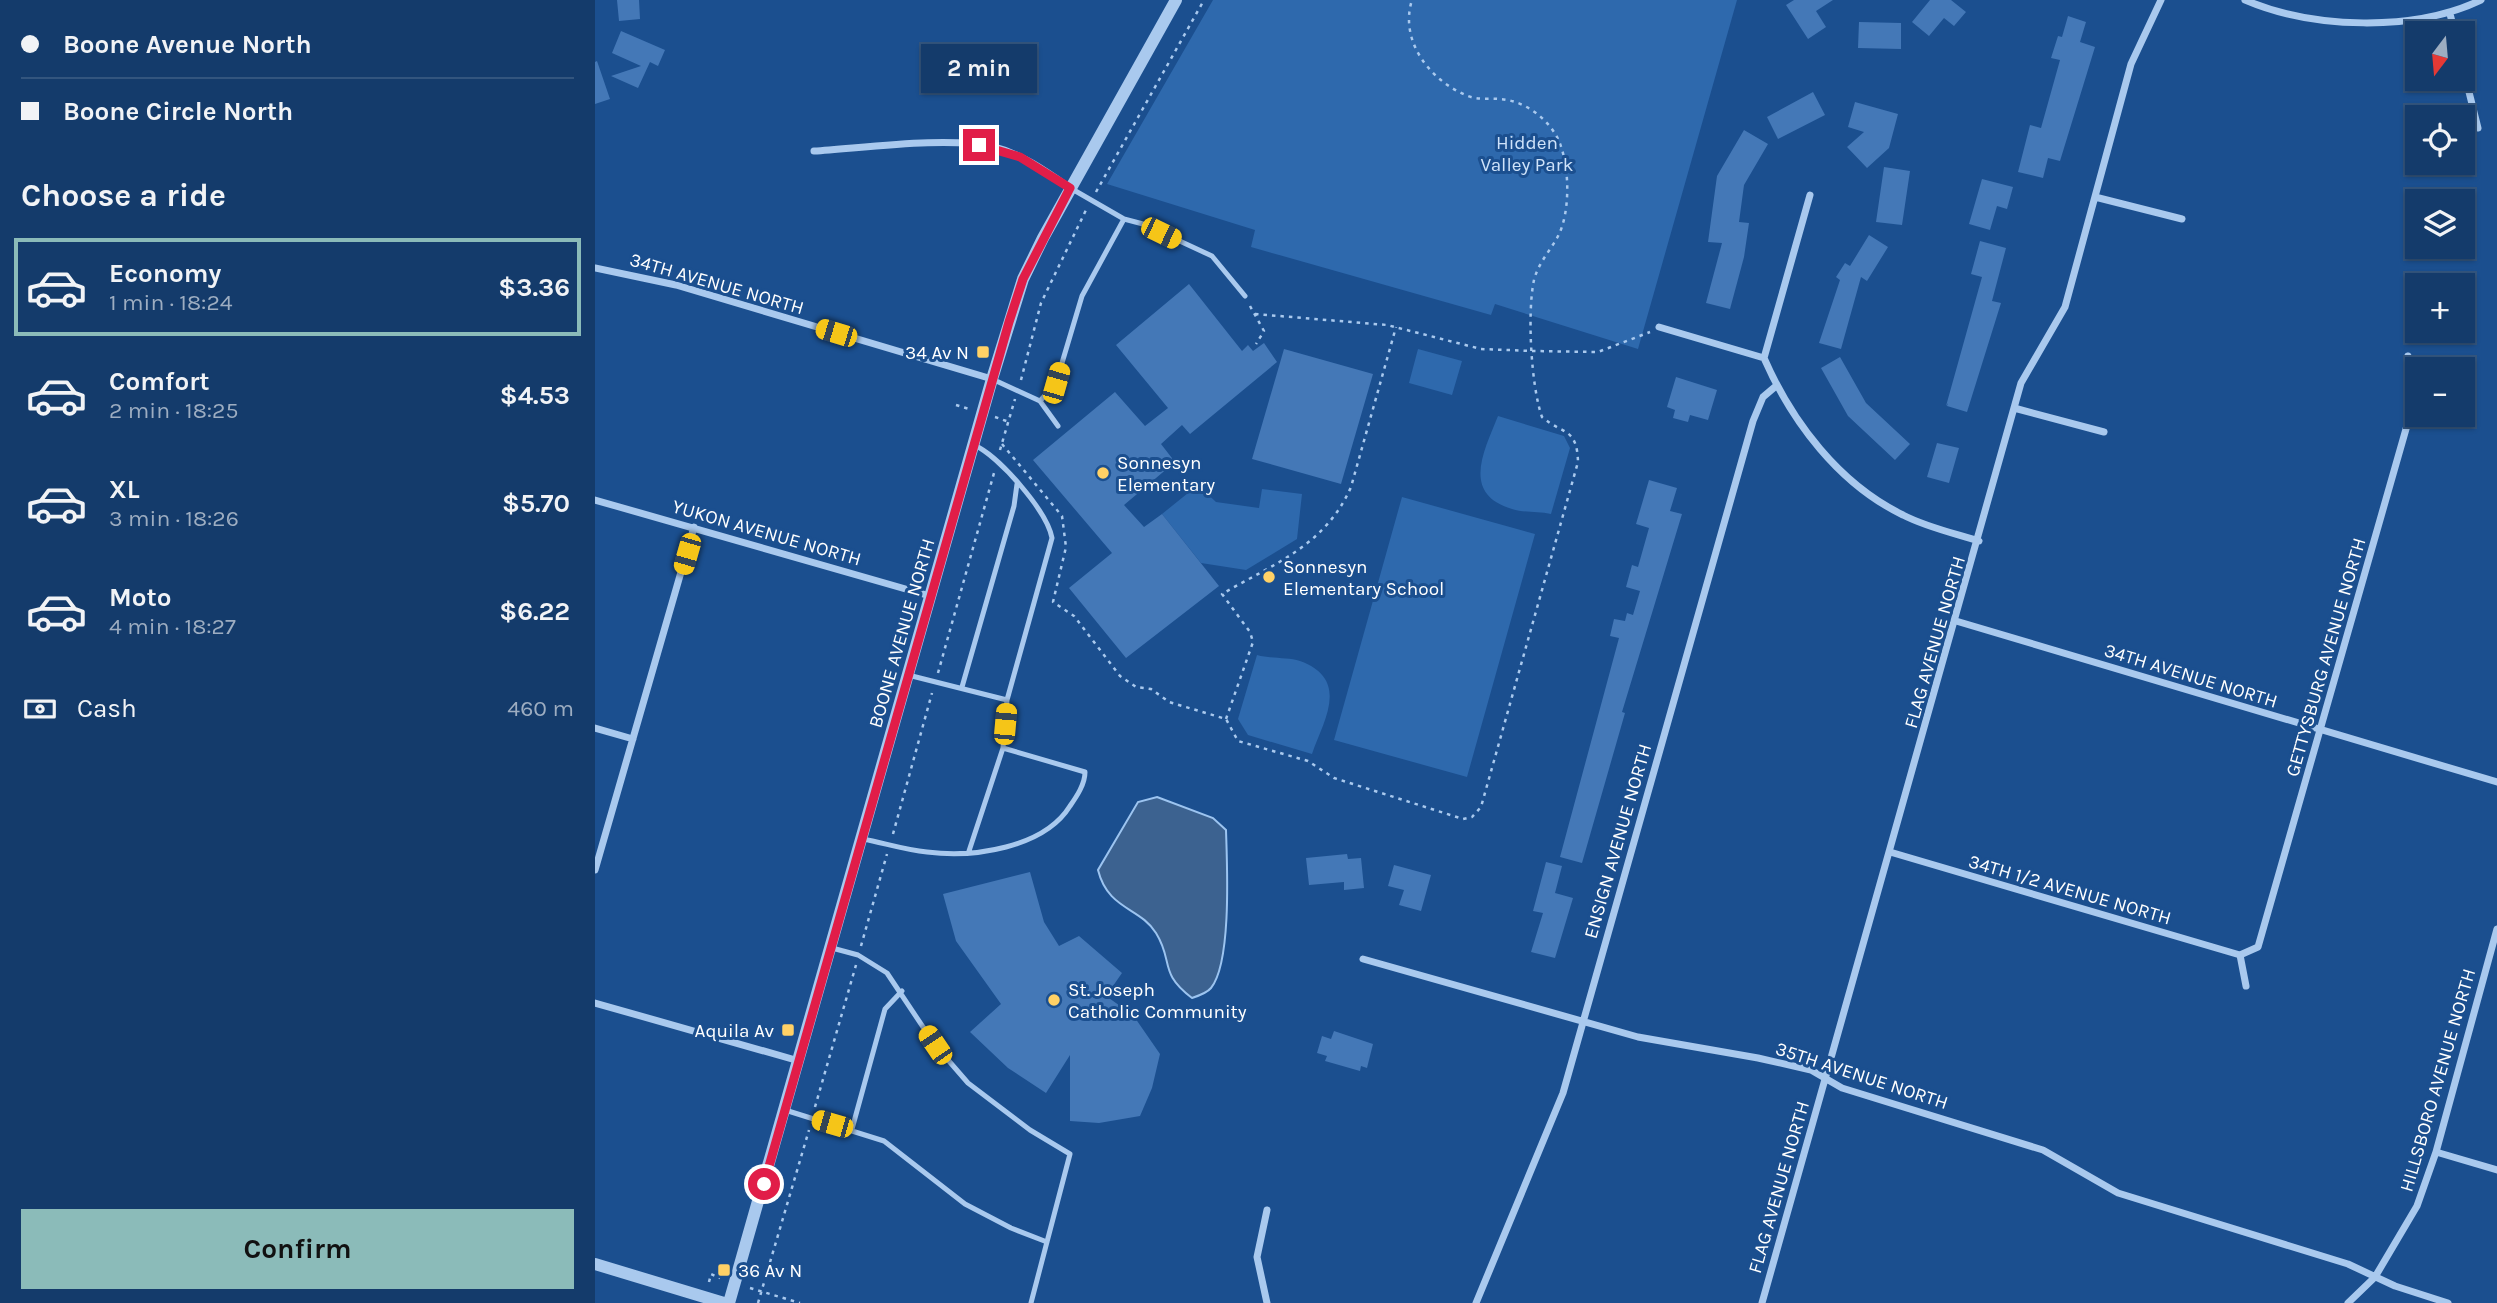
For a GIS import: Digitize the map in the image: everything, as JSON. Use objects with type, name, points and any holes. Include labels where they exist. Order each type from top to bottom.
[{"type":"street","name":"BOONE AVENUE NORTH","points":[[729,1303],[992,379],[1023,279],[1070,188],[1176,0]]},
{"type":"street","name":"FLAG AVENUE NORTH","points":[[1762,1303],[1979,541],[2021,383],[2065,307],[2131,64],[2161,0]]},
{"type":"street","points":[[2245,0],[2296,16],[2329,20],[2422,21],[2450,14],[2481,0]]},
{"type":"street","points":[[2450,14],[2452,21]]},
{"type":"street","points":[[2469,91],[2478,128]]},
{"type":"street","points":[[814,151],[937,144],[993,147],[1020,157],[1070,188]]},
{"type":"street","points":[[1810,195],[1764,358],[1776,386],[1807,433],[1865,493],[1903,516],[1979,541]]},
{"type":"street","points":[[2095,197],[2182,219]]},
{"type":"street","name":"34TH AVENUE NORTH","points":[[595,268],[676,285],[992,379]]},
{"type":"street","points":[[1659,327],[1764,358]]},
{"type":"street","name":"GETTYSBURG AVENUE NORTH","points":[[2240,955],[2258,947],[2416,394],[2408,356]]},
{"type":"street","name":"ENSIGN AVENUE NORTH","points":[[1476,1303],[1543,1147],[1563,1093],[1753,421],[1763,397],[1776,386]]},
{"type":"street","points":[[2014,408],[2104,432]]},
{"type":"street","name":"YUKON AVENUE NORTH","points":[[595,500],[930,596]]},
{"type":"street","points":[[595,870],[694,527]]},
{"type":"street","name":"34TH AVENUE NORTH","points":[[1956,621],[2497,782]]},
{"type":"street","points":[[595,728],[633,739]]},
{"type":"street","name":"34TH 1/2 AVENUE NORTH","points":[[1890,852],[2240,955]]},
{"type":"street","name":"HILLSBORO AVENUE NORTH","points":[[2349,1303],[2375,1277],[2417,1206],[2436,1152],[2497,929]]},
{"type":"street","points":[[2240,955],[2246,986]]},
{"type":"street","name":"35TH AVENUE NORTH","points":[[1363,959],[1638,1037],[1811,1070],[1824,1080],[1842,1088],[2043,1150],[2117,1193],[2151,1206],[2349,1264],[2375,1277],[2448,1303]]},
{"type":"street","points":[[595,1003],[799,1061]]},
{"type":"street","points":[[2436,1152],[2497,1170]]},
{"type":"street","points":[[1267,1210],[1257,1257],[1267,1303]]},
{"type":"street","points":[[595,1265],[724,1303]]},
{"type":"lane","points":[[1070,188],[1124,219],[1143,224],[1212,256],[1245,296]]},
{"type":"lane","points":[[1040,401],[1056,383],[1082,296],[1124,219]]},
{"type":"lane","points":[[992,379],[1040,401],[1058,426]]},
{"type":"lane","points":[[969,851],[1003,748],[1007,700],[1052,538],[1044,516],[997,461],[974,445]]},
{"type":"lane","points":[[962,687],[1014,506],[1017,484]]},
{"type":"lane","points":[[908,675],[1007,700]]},
{"type":"lane","points":[[863,839],[926,852],[1011,846],[1039,837],[1065,816],[1085,778],[1085,772],[1080,768],[1003,748]]},
{"type":"lane","points":[[832,948],[858,956],[887,973],[902,991],[935,1045],[968,1083],[1030,1130],[1070,1154],[1031,1303]]},
{"type":"lane","points":[[852,1129],[885,1009],[902,991]]},
{"type":"lane","points":[[785,1110],[884,1141],[965,1204],[1011,1228],[1047,1242]]},
{"type":"path","points":[[758,1303],[890,845],[1041,303],[1093,199],[1204,0]]},
{"type":"path","points":[[1002,444],[1062,516],[1066,547],[1053,602],[1074,616],[1120,676],[1136,687],[1151,689],[1169,702],[1226,719],[1238,741],[1308,761],[1334,778],[1462,819],[1472,817],[1486,799],[1578,462],[1573,437],[1542,417],[1533,351],[1531,307],[1534,279],[1559,235],[1566,182],[1562,149],[1544,120],[1513,100],[1469,97],[1436,77],[1414,47],[1409,12],[1412,0]]},
{"type":"path","points":[[1245,296],[1264,331],[1256,344]]},
{"type":"path","points":[[1255,314],[1397,327],[1481,349],[1533,351],[1598,352],[1659,327]]},
{"type":"path","points":[[1226,719],[1253,642],[1250,632],[1222,594],[1324,532],[1340,511],[1351,486],[1397,327]]},
{"type":"path","points":[[762,1292],[800,1303]]},
{"type":"green space","name":"Hidden Valley Park","points":[[1213,0],[1737,0],[1638,349],[1495,304],[1491,315],[1251,247],[1255,230],[1107,184]]},
{"type":"green space","points":[[1418,349],[1462,361],[1452,395],[1409,383]]},
{"type":"green space","points":[[1498,416],[1564,436],[1570,448],[1551,514],[1512,509],[1496,502],[1486,493],[1481,482],[1483,456]]},
{"type":"green space","points":[[1198,485],[1216,502],[1259,508],[1262,489],[1302,494],[1297,539],[1246,570],[1201,563],[1162,514]]},
{"type":"green space","points":[[1402,497],[1535,534],[1467,777],[1334,740]]},
{"type":"green space","points":[[1257,655],[1300,661],[1316,669],[1325,679],[1329,703],[1312,754],[1248,735],[1238,719]]},
{"type":"shaded area","points":[[1157,797],[1213,818],[1226,830],[1227,912],[1222,957],[1218,975],[1211,988],[1192,998],[1170,974],[1156,933],[1142,918],[1109,893],[1098,870],[1138,802]]},
{"type":"building","points":[[617,0],[639,0],[640,19],[619,21]]},
{"type":"building","points":[[1794,0],[1833,0],[1816,11],[1826,27],[1808,39],[1786,5]]},
{"type":"building","points":[[1930,0],[1951,0],[1966,12],[1954,26],[1944,18],[1929,36],[1912,22]]},
{"type":"building","points":[[2068,16],[2086,22],[2080,42],[2095,47],[2060,161],[2048,158],[2043,178],[2018,172],[2030,125],[2041,128],[2060,60],[2051,58],[2058,36],[2062,37]]},
{"type":"building","points":[[1859,22],[1901,23],[1901,49],[1858,48]]},
{"type":"building","points":[[621,31],[665,50],[658,66],[650,62],[638,88],[611,76],[641,66],[612,53]]},
{"type":"building","points":[[597,61],[610,99],[595,104],[595,62]]},
{"type":"building","points":[[1813,92],[1825,115],[1778,139],[1767,117]]},
{"type":"building","points":[[1855,102],[1898,114],[1889,148],[1867,168],[1847,147],[1864,132],[1848,127]]},
{"type":"building","points":[[1744,130],[1768,144],[1744,185],[1739,222],[1749,223],[1744,257],[1730,309],[1706,303],[1722,243],[1708,242],[1717,176]]},
{"type":"building","points":[[1884,167],[1910,171],[1902,225],[1876,222]]},
{"type":"building","points":[[1982,179],[2013,187],[2007,209],[1997,206],[1990,230],[1969,224]]},
{"type":"building","points":[[1869,235],[1888,247],[1867,281],[1861,277],[1841,349],[1819,343],[1840,280],[1836,277],[1845,263],[1850,266]]},
{"type":"building","points":[[1980,241],[2006,248],[1992,301],[2001,303],[1967,412],[1947,406],[1948,403],[1946,406],[1982,277],[1971,274]]},
{"type":"building","name":"Sonnesyn Elementary","points":[[1189,284],[1242,351],[1248,345],[1253,351],[1264,343],[1277,362],[1190,434],[1182,425],[1161,444],[1175,462],[1124,505],[1144,527],[1162,514],[1219,586],[1126,658],[1069,588],[1112,553],[1033,460],[1115,392],[1145,426],[1168,408],[1116,345]]},
{"type":"building","points":[[1284,349],[1373,374],[1341,484],[1252,459]]},
{"type":"building","points":[[1840,357],[1866,403],[1910,444],[1895,460],[1848,416],[1821,368]]},
{"type":"building","points":[[1676,377],[1717,390],[1708,420],[1690,415],[1688,422],[1673,418],[1675,410],[1667,407]]},
{"type":"building","points":[[1937,443],[1959,448],[1949,483],[1927,477]]},
{"type":"building","points":[[1649,480],[1677,488],[1670,511],[1682,514],[1622,712],[1625,713],[1582,863],[1560,857],[1619,638],[1610,636],[1614,619],[1625,621],[1627,613],[1633,615],[1640,591],[1626,587],[1632,565],[1638,567],[1649,528],[1636,524]]},
{"type":"building","points":[[1347,854],[1348,859],[1361,858],[1364,888],[1344,890],[1344,882],[1309,885],[1306,858]]},
{"type":"building","points":[[1546,862],[1562,866],[1555,893],[1573,898],[1555,958],[1531,952],[1543,913],[1533,911]]},
{"type":"building","points":[[1394,865],[1431,875],[1421,911],[1399,905],[1404,890],[1388,886]]},
{"type":"building","name":"St. Joseph Catholic Community","points":[[1030,872],[1044,922],[1059,946],[1079,936],[1122,973],[1106,996],[1133,1015],[1160,1054],[1152,1088],[1140,1116],[1099,1123],[1070,1121],[1070,1055],[1046,1093],[1008,1068],[970,1032],[1001,1004],[956,941],[943,894]]},
{"type":"building","points":[[1334,1031],[1373,1044],[1367,1068],[1361,1066],[1360,1071],[1325,1061],[1327,1056],[1317,1053],[1322,1036],[1331,1039]]},
{"type":"place","name":"34 Av N","points":[[983,352]]},
{"type":"place","name":"Sonnesyn Elementary","points":[[1103,473]]},
{"type":"place","name":"Sonnesyn Elementary School","points":[[1269,577]]},
{"type":"place","name":"St. Joseph Catholic Community","points":[[1054,1000]]},
{"type":"place","name":"Aquila Av","points":[[788,1030]]},
{"type":"place","name":"36 Av N","points":[[724,1270]]},
{"type":"route","points":[[764,1184],[1009,322],[1023,279],[1070,188],[1020,157],[979,145]]}]
